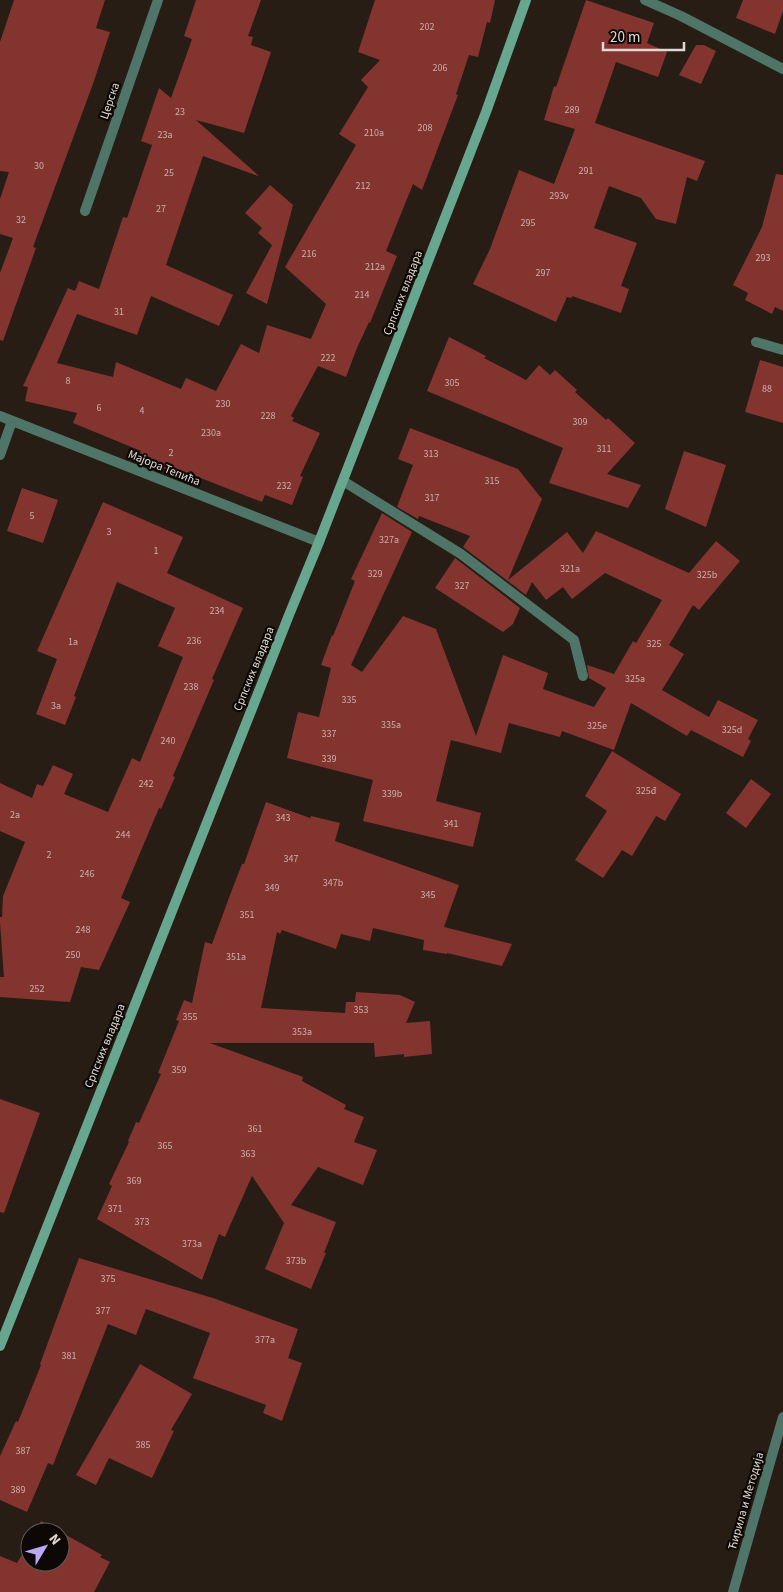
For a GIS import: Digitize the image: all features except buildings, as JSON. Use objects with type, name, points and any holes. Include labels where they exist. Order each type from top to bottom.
[{"type":"main road","name":"Српских владара","points":[[0,1346],[343,481],[486,112],[526,0]]},
{"type":"street","name":"Церска","points":[[85,211],[158,0]]},
{"type":"street","points":[[645,0],[681,16],[783,70]]},
{"type":"street","points":[[756,342],[783,350]]},
{"type":"street","name":"Мајора Тепића","points":[[0,416],[319,542]]},
{"type":"street","points":[[0,456],[12,421]]},
{"type":"street","points":[[343,481],[461,554],[574,640],[583,676]]},
{"type":"street","name":"Ћирила и Методија","points":[[733,1592],[783,1417]]}]
